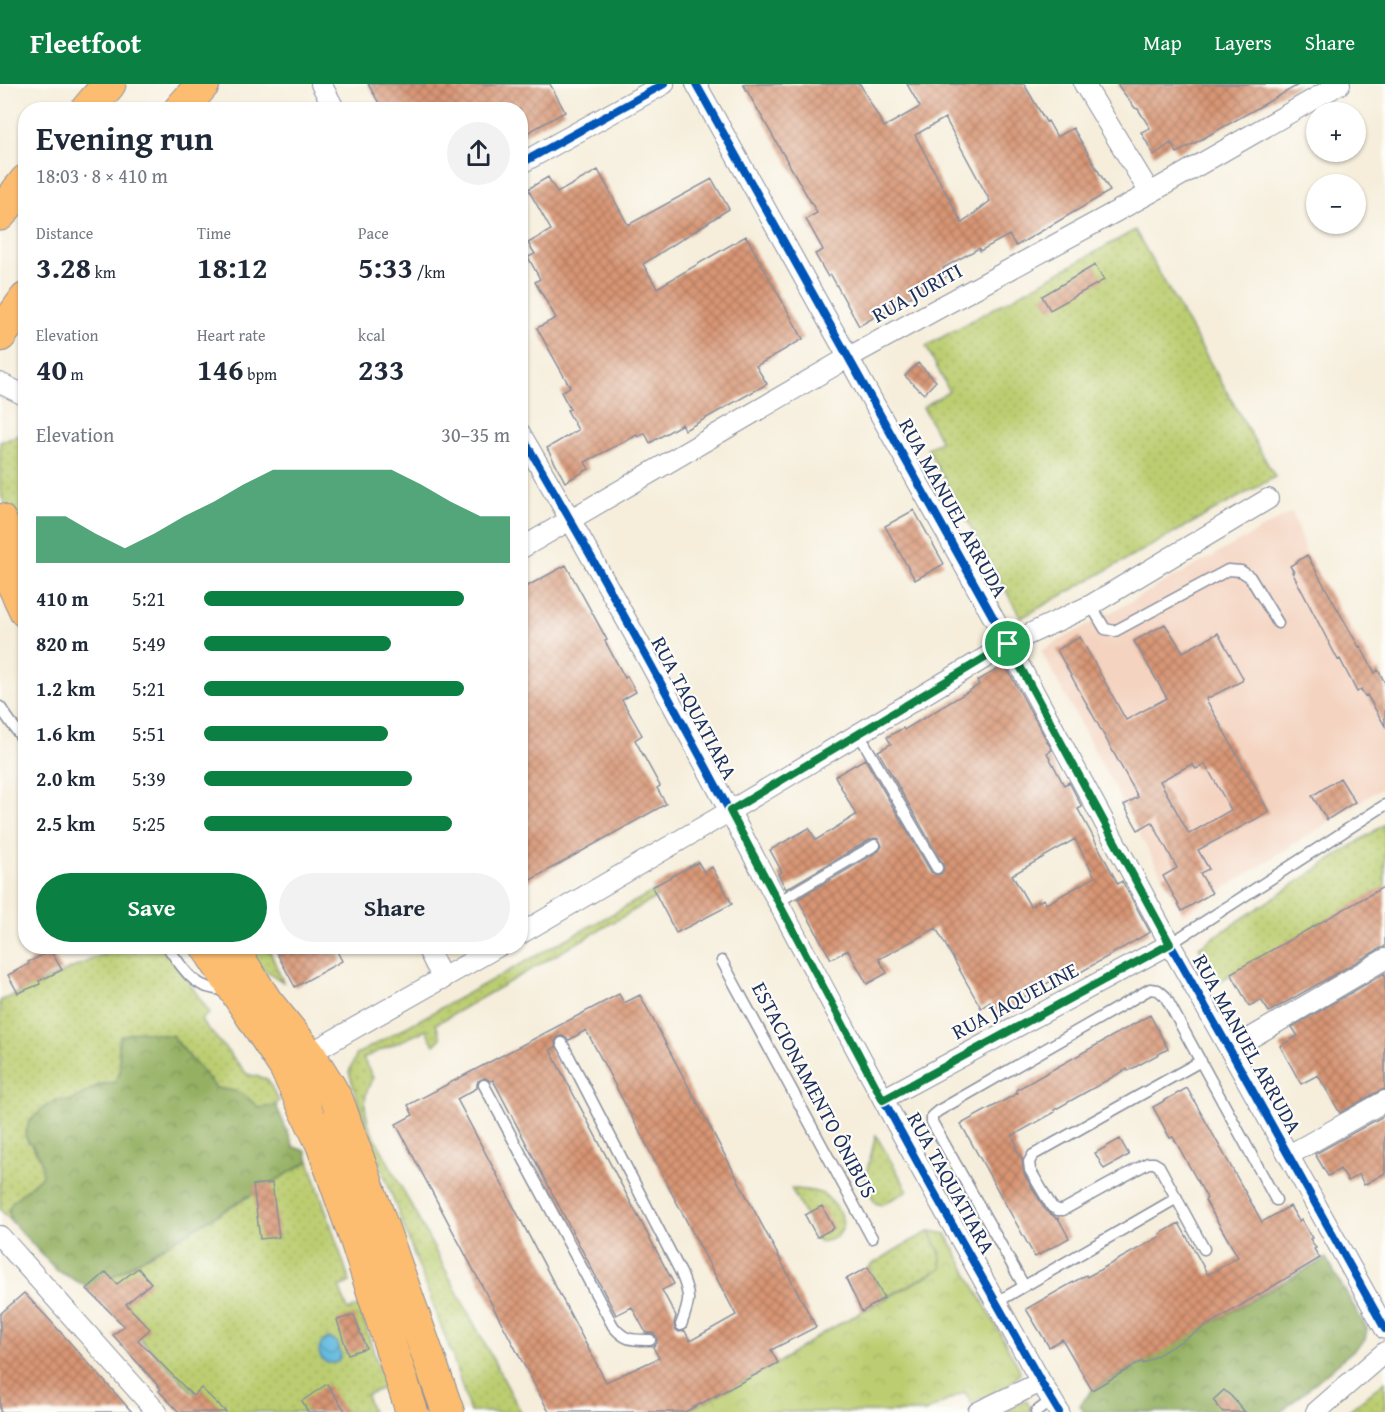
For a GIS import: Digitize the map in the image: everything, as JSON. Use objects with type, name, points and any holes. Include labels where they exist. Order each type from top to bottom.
[{"type":"highway","points":[[94,102],[109,84]]},
{"type":"highway","points":[[187,102],[203,84]]},
{"type":"highway","points":[[0,214],[18,191]]},
{"type":"highway","points":[[0,334],[18,310]]},
{"type":"main road","points":[[4,540],[18,562]]},
{"type":"main road","points":[[4,540],[18,586]]},
{"type":"main road","points":[[211,954],[234,989],[297,1060],[328,1084],[338,1102],[448,1412]]},
{"type":"main road","points":[[236,954],[267,1001],[297,1060],[322,1144],[412,1412]]},
{"type":"street","points":[[321,84],[331,102]]},
{"type":"street","points":[[528,160],[664,84]]},
{"type":"street","name":"RUA MANUEL ARRUDA","points":[[696,84],[1008,644],[1170,944],[1385,1329]]},
{"type":"street","points":[[1084,84],[1150,193]]},
{"type":"street","name":"RUA JURITI","points":[[528,544],[849,357],[1150,193],[1340,84]]},
{"type":"street","points":[[0,383],[18,392]]},
{"type":"street","name":"RUA TAQUATIARA","points":[[528,446],[572,519],[883,1100],[1056,1406]]},
{"type":"street","points":[[528,929],[1008,644],[1091,605],[1268,499]]},
{"type":"street","name":"RUA JAQUELINE","points":[[883,1100],[1170,944]]},
{"type":"street","points":[[430,954],[443,979]]},
{"type":"street","points":[[297,1060],[485,954]]},
{"type":"street","points":[[1230,1050],[1385,958]]},
{"type":"street","points":[[1289,1155],[1385,1101]]},
{"type":"street","points":[[0,1236],[157,1412]]},
{"type":"street","points":[[1316,1412],[1385,1352]]},
{"type":"street","points":[[978,1412],[1041,1382]]},
{"type":"lane","points":[[1091,605],[1105,629],[1115,631],[1228,570],[1241,571],[1250,577],[1278,623]]},
{"type":"lane","points":[[0,706],[18,732]]},
{"type":"lane","points":[[858,734],[937,868]]},
{"type":"lane","points":[[1170,944],[1385,805]]},
{"type":"lane","points":[[778,902],[875,845]]},
{"type":"lane","points":[[173,954],[196,982],[209,989],[234,989]]},
{"type":"lane","name":"ESTACIONAMENTO ÔNIBUS","points":[[722,960],[872,1238]]},
{"type":"lane","points":[[1024,1286],[932,1122],[932,1116],[1150,989],[1158,990],[1165,996],[1276,1200]]},
{"type":"lane","points":[[562,1043],[681,1273],[689,1295],[688,1308],[681,1325]]},
{"type":"lane","points":[[1201,1061],[1033,1155],[1029,1162],[1030,1170],[1052,1207],[1058,1210],[1063,1210],[1148,1163],[1154,1163],[1159,1166],[1204,1249]]},
{"type":"lane","points":[[484,1085],[613,1326],[629,1340],[650,1340]]},
{"type":"lane","points":[[997,1302],[1177,1198]]},
{"type":"lane","points":[[1036,1412],[1056,1406]]},
{"type":"shaded area","points":[[1292,512],[1306,554],[1385,682],[1385,786],[1183,915],[1041,651]]},
{"type":"green space","points":[[1135,230],[1275,477],[1021,618],[927,448],[941,442],[923,407],[949,391],[926,346]]},
{"type":"green space","points":[[18,436],[18,533],[0,493],[0,442]]},
{"type":"green space","points":[[1385,824],[1385,887],[1218,982],[1199,947]]},
{"type":"green space","points":[[654,891],[657,897],[436,1024],[441,1038],[434,1045],[426,1030],[363,1058],[373,1078],[365,1103],[370,1128],[521,1412],[470,1412],[452,1355],[368,1132],[349,1072],[357,1054]]},
{"type":"green space","points":[[104,954],[169,954],[210,1013],[201,1020],[247,1074],[267,1079],[279,1101],[276,1105],[259,1108],[240,1093],[216,1088],[173,1036],[159,1035],[119,1044],[120,1072],[115,1082],[99,1085],[71,1101],[56,1100],[32,1146],[41,1160],[42,1176],[18,1197],[9,1210],[11,1221],[0,1209],[0,1001]]},
{"type":"green space","points":[[248,954],[271,954],[283,982],[253,962]]},
{"type":"green space","points":[[139,1031],[173,1036],[216,1088],[240,1093],[259,1108],[276,1105],[294,1147],[306,1151],[309,1161],[91,1289],[56,1270],[11,1221],[9,1210],[12,1202],[42,1176],[40,1159],[25,1136],[29,1122],[43,1108],[56,1100],[71,1101],[99,1085],[115,1082],[120,1072],[120,1036]]},
{"type":"green space","points":[[876,1135],[908,1191],[881,1205],[875,1203],[864,1182]]},
{"type":"green space","points":[[309,1161],[350,1282],[339,1287],[348,1310],[359,1306],[385,1387],[366,1395],[372,1412],[212,1412],[91,1289]]},
{"type":"green space","points":[[791,1188],[820,1193],[830,1200],[838,1209],[842,1220],[843,1226],[838,1235],[819,1242]]},
{"type":"green space","points":[[930,1231],[940,1253],[942,1268],[884,1298],[868,1267]]},
{"type":"green space","points":[[930,1231],[946,1234],[1019,1368],[1020,1373],[1016,1379],[998,1391],[971,1403],[965,1392],[925,1412],[685,1412],[778,1363],[823,1333],[942,1268],[940,1253]]},
{"type":"green space","points":[[1326,1258],[1367,1329],[1365,1340],[1281,1412],[1084,1412],[1080,1405],[1092,1390]]},
{"type":"green space","points":[[1385,1381],[1385,1412],[1347,1412]]},
{"type":"green space","points":[[1026,1400],[1032,1410],[1004,1412]]},
{"type":"water","points":[[329,1338],[337,1342],[341,1355],[338,1362],[325,1362],[320,1354],[321,1345]]},
{"type":"building","points":[[368,84],[550,84],[565,112],[528,133],[528,102],[378,102]]},
{"type":"building","points":[[743,84],[860,84],[884,127],[920,107],[907,84],[1024,84],[1057,137],[1073,128],[1110,191],[1016,246],[1009,235],[980,251],[979,248],[943,268],[947,276],[859,326],[831,275],[828,277],[815,254],[823,250],[806,219],[817,213]],"holes":[[[945,118],[990,201],[962,223],[915,135]]]},
{"type":"building","points":[[1117,84],[1300,84],[1177,153],[1171,143],[1154,155],[1141,132],[1150,128],[1138,109]]},
{"type":"building","points":[[598,170],[628,225],[712,179],[729,209],[643,264],[657,288],[746,236],[803,339],[756,366],[767,384],[685,430],[682,424],[650,443],[645,433],[638,437],[637,435],[585,462],[589,469],[565,482],[547,448],[578,430],[567,410],[570,409],[561,392],[570,387],[537,328],[556,318],[535,282],[540,279],[528,257],[535,254],[528,243],[551,230],[528,189],[548,177],[557,193]]},
{"type":"building","points":[[1095,265],[1104,280],[1050,310],[1042,296]]},
{"type":"building","points":[[918,363],[936,381],[924,394],[905,376]]},
{"type":"building","points":[[914,510],[944,564],[915,580],[885,526]]},
{"type":"building","points":[[1307,555],[1359,647],[1375,673],[1378,670],[1385,683],[1385,726],[1367,695],[1365,696],[1361,689],[1357,692],[1292,572],[1294,572],[1290,566]]},
{"type":"building","points":[[566,565],[625,678],[627,676],[636,692],[622,700],[642,735],[635,740],[660,786],[657,788],[666,804],[528,882],[528,586]]},
{"type":"building","points":[[1165,624],[1183,652],[1218,633],[1243,678],[1242,681],[1206,699],[1269,812],[1198,850],[1209,869],[1200,873],[1212,893],[1182,911],[1163,876],[1177,868],[1152,822],[1138,830],[1124,805],[1138,797],[1057,650],[1080,637],[1126,720],[1167,698],[1134,641]],"holes":[[[1192,764],[1196,769],[1205,764],[1231,810],[1189,834],[1160,781]]]},
{"type":"building","points":[[1005,665],[1052,750],[1047,753],[1064,785],[1069,782],[1082,807],[1078,809],[1118,884],[1122,881],[1150,932],[1069,979],[1063,974],[1017,1001],[1020,1006],[999,1019],[990,1002],[981,1008],[936,928],[879,959],[887,973],[867,984],[848,950],[831,959],[798,899],[879,851],[882,846],[879,839],[871,839],[786,889],[778,874],[782,872],[770,850],[809,828],[816,840],[856,815],[835,776],[865,759],[931,872],[936,875],[941,874],[944,869],[943,864],[878,751],[891,744],[887,737],[903,728],[904,730],[979,685],[977,681]],"holes":[[[1075,839],[1095,877],[1046,904],[1044,899],[1030,906],[1012,875]]]},
{"type":"building","points":[[1340,778],[1355,802],[1327,820],[1312,796]]},
{"type":"building","points":[[698,862],[704,872],[712,867],[732,904],[676,933],[652,887]]},
{"type":"building","points":[[1385,886],[1385,947],[1269,1012],[1261,1000],[1249,1006],[1231,973]]},
{"type":"building","points":[[45,954],[53,954],[62,970],[39,981],[40,984],[18,993],[8,975],[29,964],[28,962]]},
{"type":"building","points":[[277,954],[338,954],[342,961],[295,987]]},
{"type":"building","points":[[1385,973],[1385,1089],[1340,1113],[1318,1075],[1301,1084],[1280,1046],[1298,1036],[1292,1027]]},
{"type":"building","points":[[619,994],[624,1003],[640,995],[816,1327],[771,1350],[778,1363],[685,1412],[549,1412],[396,1124],[413,1115],[408,1105]],"holes":[[[586,1030],[736,1315],[690,1341],[685,1331],[679,1332],[675,1329],[676,1316],[662,1290],[674,1284],[550,1050],[556,1047],[555,1042],[558,1037],[563,1036],[569,1040]],[[485,1078],[493,1080],[616,1315],[632,1307],[646,1333],[653,1333],[657,1337],[657,1343],[653,1347],[659,1358],[606,1382],[457,1099],[477,1088],[478,1081]]]},
{"type":"building","points":[[1150,1015],[1168,1049],[1128,1071],[1127,1069],[1012,1136],[1022,1159],[1024,1174],[1046,1211],[1056,1219],[1058,1218],[1069,1238],[1035,1257],[961,1124],[1018,1093],[1016,1090]]},
{"type":"building","points":[[1187,1088],[1262,1222],[1290,1206],[1312,1238],[1310,1239],[1316,1248],[1314,1249],[1320,1258],[1143,1364],[1142,1361],[1092,1390],[1062,1339],[1049,1347],[1026,1309],[1161,1236],[1160,1234],[1179,1223],[1208,1275],[1238,1257],[1205,1200],[1207,1198],[1173,1137],[1170,1138],[1153,1107]]},
{"type":"building","points":[[1385,1115],[1385,1173],[1364,1185],[1359,1174],[1348,1181],[1340,1169],[1328,1176],[1315,1154]]},
{"type":"building","points":[[1120,1139],[1129,1155],[1104,1169],[1095,1153]]},
{"type":"building","points":[[272,1183],[279,1237],[260,1239],[253,1185]]},
{"type":"building","points":[[822,1206],[834,1228],[817,1237],[805,1215]]},
{"type":"building","points":[[868,1267],[884,1298],[862,1312],[846,1279]]},
{"type":"building","points":[[138,1268],[151,1283],[126,1304],[150,1329],[138,1340],[193,1396],[201,1388],[226,1412],[179,1412],[113,1335],[124,1326],[87,1289],[106,1272],[117,1284]]},
{"type":"building","points":[[24,1293],[132,1412],[0,1412],[0,1314]]},
{"type":"building","points":[[354,1315],[366,1348],[348,1354],[337,1320]]},
{"type":"building","points":[[327,1384],[346,1412],[308,1412],[302,1401]]},
{"type":"building","points":[[1224,1390],[1245,1412],[1223,1412],[1213,1400]]},
{"type":"cycle path","points":[[528,160],[664,84]]},
{"type":"cycle path","points":[[696,84],[1008,644],[1170,944],[1385,1329]]},
{"type":"cycle path","points":[[528,447],[614,597],[921,1169],[1059,1412]]},
{"type":"route","points":[[1008,644],[1170,944],[883,1100],[730,811],[1008,644]]}]
